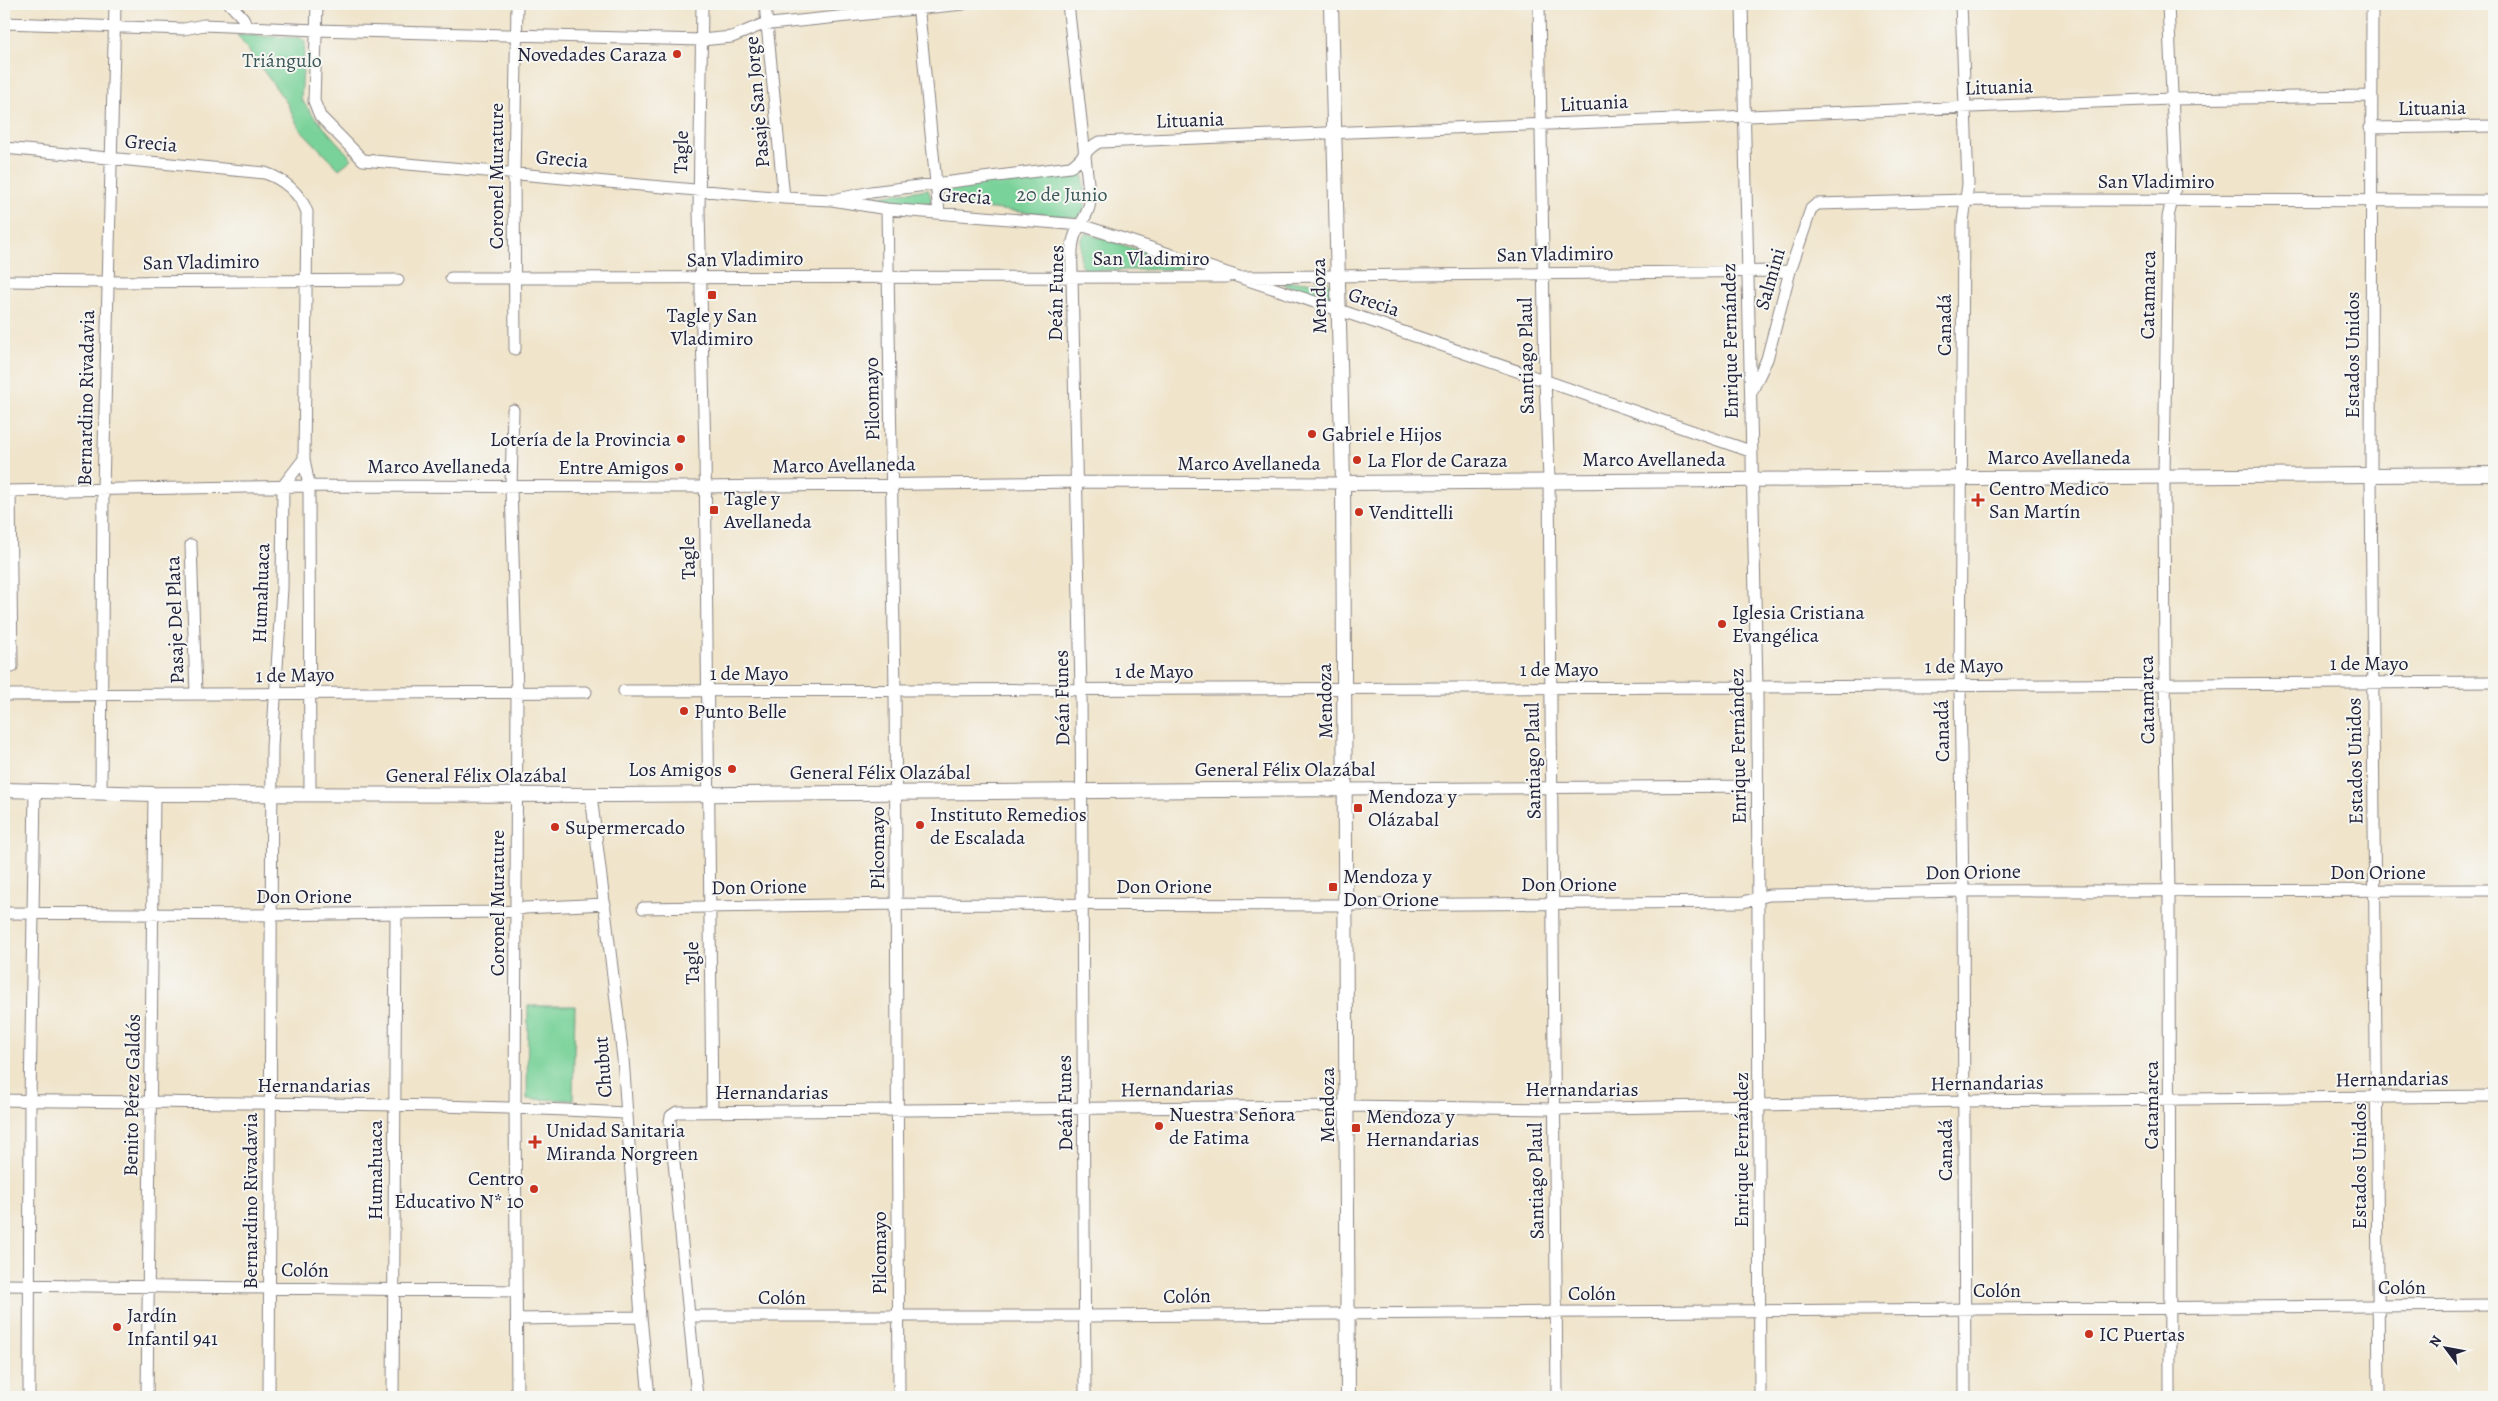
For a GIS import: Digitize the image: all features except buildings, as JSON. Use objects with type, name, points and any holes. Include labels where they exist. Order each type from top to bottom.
[{"type":"street","name":"Bernardino Rivadavia","points":[[101,792],[103,490],[115,4]]},
{"type":"street","points":[[230,4],[243,18],[246,27]]},
{"type":"street","points":[[316,4],[316,30]]},
{"type":"street","name":"Coronel Murature","points":[[515,349],[514,174],[517,4]]},
{"type":"street","name":"Tagle","points":[[702,4],[699,190],[706,487],[712,1111]]},
{"type":"street","name":"Pasaje San Jorge","points":[[766,4],[784,198]]},
{"type":"street","points":[[4,23],[184,29],[204,25],[316,30],[700,40],[732,37],[768,25],[918,6],[963,4]]},
{"type":"street","name":"Deán Funes","points":[[1068,4],[1090,201],[1088,215],[1080,224],[1072,244],[1081,690],[1085,1397]]},
{"type":"street","name":"Mendoza","points":[[1332,4],[1343,483],[1348,1397]]},
{"type":"street","name":"Santiago Plaul","points":[[1539,4],[1545,380],[1549,479],[1557,1397]]},
{"type":"street","name":"Enrique Fernández","points":[[1742,4],[1750,451],[1757,687],[1760,1397]]},
{"type":"street","name":"Canadá","points":[[1961,4],[1967,200],[1963,222],[1960,685],[1963,891],[1965,1397]]},
{"type":"street","name":"Catamarca","points":[[2168,4],[2176,183],[2168,217],[2164,476],[2169,890],[2170,1397]]},
{"type":"street","name":"Estados Unidos","points":[[2372,4],[2370,128],[2371,475],[2378,1098],[2379,1397]]},
{"type":"street","points":[[918,6],[939,213]]},
{"type":"street","name":"Grecia","points":[[316,30],[313,91],[316,106],[320,116],[363,160],[784,198],[832,200],[887,209],[1080,224],[1339,310],[1750,451]]},
{"type":"street","name":"Lituania","points":[[832,200],[870,192],[1070,166],[1084,155],[1090,147],[1100,142],[2171,99],[2371,96]]},
{"type":"street","name":"Lituania","points":[[2370,128],[2494,126]]},
{"type":"street","name":"Grecia","points":[[4,148],[264,173],[284,181],[304,204],[307,212],[308,280]]},
{"type":"street","name":"San Vladimiro","points":[[1817,204],[1967,200],[2371,199],[2494,201]]},
{"type":"street","name":"Salmini","points":[[1750,395],[1767,359],[1790,271],[1811,210],[1817,204]]},
{"type":"street","name":"Pilcomayo","points":[[887,209],[895,690],[899,1397]]},
{"type":"street","name":"San Vladimiro","points":[[451,278],[1236,277],[1339,274],[1790,271]]},
{"type":"street","points":[[308,280],[304,459],[309,486],[310,795]]},
{"type":"street","name":"San Vladimiro","points":[[4,281],[398,280]]},
{"type":"street","name":"Coronel Murature","points":[[512,410],[511,487],[517,692],[515,1108],[516,1291],[518,1319],[517,1397]]},
{"type":"street","points":[[283,486],[304,459]]},
{"type":"street","name":"Marco Avellaneda","points":[[7,491],[283,486],[706,487],[1076,482],[1343,483],[1549,479],[2494,474]]},
{"type":"street","name":"Humahuaca","points":[[271,795],[282,588],[283,486]]},
{"type":"street","points":[[7,491],[8,667]]},
{"type":"street","name":"Pasaje Del Plata","points":[[191,545],[196,694]]},
{"type":"street","name":"1 de Mayo","points":[[624,692],[1757,687],[2373,681],[2494,682]]},
{"type":"street","name":"1 de Mayo","points":[[4,695],[586,692]]},
{"type":"street","name":"General Félix Olazábal","points":[[4,790],[271,795],[591,795],[1757,786]]},
{"type":"street","points":[[29,1397],[30,1101],[35,790]]},
{"type":"street","name":"Benito Pérez Galdós","points":[[147,1397],[154,794]]},
{"type":"street","name":"Bernardino Rivadavia","points":[[269,1397],[271,795]]},
{"type":"street","name":"Chubut","points":[[591,795],[623,1058],[625,1113],[649,1397]]},
{"type":"street","name":"Don Orione","points":[[643,908],[896,904],[1345,906],[1554,902],[1743,902],[1769,895],[1963,891],[2494,890]]},
{"type":"street","name":"Don Orione","points":[[4,913],[396,914],[516,910],[605,904]]},
{"type":"street","name":"Humahuaca","points":[[393,1397],[396,914]]},
{"type":"street","name":"Hernandarias","points":[[690,1316],[671,1116],[678,1112],[1347,1106],[1554,1109],[1964,1101],[2494,1096]]},
{"type":"street","name":"Hernandarias","points":[[4,1100],[394,1104],[625,1113]]},
{"type":"street","name":"Colón","points":[[4,1285],[516,1291]]},
{"type":"street","name":"Colón","points":[[690,1316],[1760,1312],[2494,1305]]},
{"type":"street","points":[[690,1316],[697,1397]]},
{"type":"street","points":[[518,1319],[641,1317]]},
{"type":"green space","name":"Triángulo","points":[[237,35],[301,38],[305,42],[301,99],[352,159],[339,169],[299,128],[287,103]]},
{"type":"green space","name":"20 de Junio","points":[[1077,169],[1083,175],[1085,208],[1078,218],[954,205],[947,198],[948,189],[953,186]]},
{"type":"green space","points":[[928,189],[932,201],[929,206],[876,205],[872,197]]},
{"type":"green space","points":[[1086,233],[1176,262],[1180,265],[1179,269],[1086,271],[1080,263],[1081,239]]},
{"type":"green space","points":[[1328,281],[1331,286],[1330,295],[1327,298],[1283,284],[1284,282]]},
{"type":"green space","points":[[528,1006],[575,1006],[573,1100],[527,1099]]},
{"type":"place","name":"Novedades Caraza","points":[[677,54]]},
{"type":"place","name":"Tagle y San Vladimiro","points":[[712,295]]},
{"type":"place","name":"Gabriel e Hijos","points":[[1312,434]]},
{"type":"place","name":"Lotería de la Provincia","points":[[681,439]]},
{"type":"place","name":"La Flor de Caraza","points":[[1357,460]]},
{"type":"place","name":"Entre Amigos","points":[[679,467]]},
{"type":"place","name":"Centro Medico San Martín","points":[[1978,500]]},
{"type":"place","name":"Tagle y Avellaneda","points":[[714,510]]},
{"type":"place","name":"Vendittelli","points":[[1359,512]]},
{"type":"place","name":"Iglesia Cristiana Evangélica","points":[[1722,624]]},
{"type":"place","name":"Punto Belle","points":[[684,711]]},
{"type":"place","name":"Los Amigos","points":[[732,769]]},
{"type":"place","name":"Mendoza y Olázabal","points":[[1358,808]]},
{"type":"place","name":"Instituto Remedios de Escalada","points":[[920,825]]},
{"type":"place","name":"Supermercado","points":[[555,827]]},
{"type":"place","name":"Mendoza y Don Orione","points":[[1333,887]]},
{"type":"place","name":"Nuestra Señora de Fatima","points":[[1159,1126]]},
{"type":"place","name":"Mendoza y Hernandarias","points":[[1356,1128]]},
{"type":"place","name":"Unidad Sanitaria Miranda Norgreen","points":[[535,1142]]},
{"type":"place","name":"Centro Educativo N* 10","points":[[534,1189]]},
{"type":"place","name":"Jardín Infantil 941","points":[[117,1327]]},
{"type":"place","name":"IC Puertas","points":[[2089,1334]]}]
